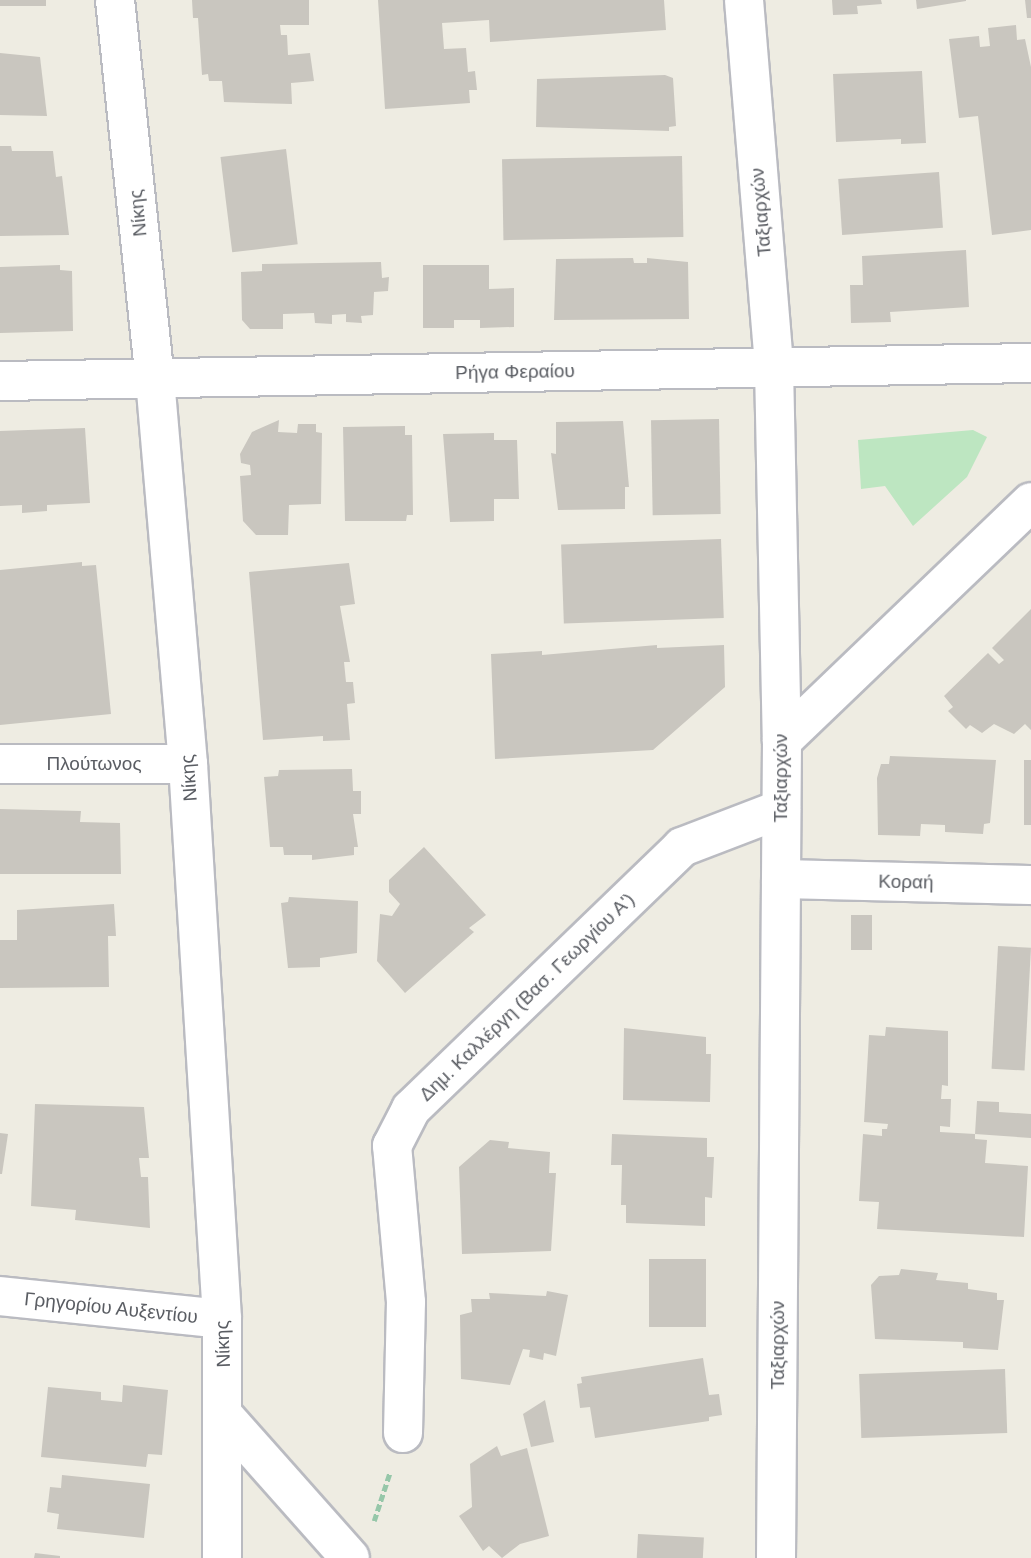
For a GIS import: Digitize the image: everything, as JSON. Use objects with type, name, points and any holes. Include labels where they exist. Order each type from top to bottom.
[{"type":"street","name":"Νίκης","points":[[115,0],[155,379],[188,764],[222,1319],[225,1417],[222,1558]]},
{"type":"street","name":"Ταξιαρχών","points":[[744,0],[774,367],[782,741],[776,1558]]},
{"type":"street","name":"Ρήγα Φεραίου","points":[[0,382],[1031,363]]},
{"type":"street","points":[[782,741],[1031,502]]},
{"type":"street","name":"Πλούτωνος","points":[[0,764],[188,764]]},
{"type":"street","name":"Δημ. Καλλέργη (Βασ. Γεωργίου Α')","points":[[403,1433],[406,1301],[392,1146],[411,1109],[682,847],[781,809]]},
{"type":"street","name":"Κοραή","points":[[781,879],[1031,885]]},
{"type":"street","name":"Γρηγορίου Αυξεντίου","points":[[0,1296],[222,1319]]},
{"type":"street","points":[[225,1417],[360,1546]]},
{"type":"path","points":[[360,1546],[403,1433]]},
{"type":"green space","points":[[973,430],[987,437],[967,477],[913,526],[885,486],[861,489],[858,440]]},
{"type":"building","points":[[0,0],[46,0],[46,6],[0,6]]},
{"type":"building","points":[[192,0],[309,0],[309,25],[280,25],[281,35],[287,35],[288,55],[310,53],[314,81],[291,83],[292,104],[224,102],[222,81],[209,81],[208,74],[202,75],[198,18],[193,18]]},
{"type":"building","points":[[378,0],[664,0],[666,30],[490,42],[489,20],[442,23],[444,49],[466,48],[468,72],[475,71],[477,90],[469,90],[470,103],[385,109]]},
{"type":"building","points":[[832,0],[881,0],[882,4],[857,6],[858,14],[833,15]]},
{"type":"building","points":[[916,0],[966,0],[966,1],[917,9]]},
{"type":"building","points":[[1025,0],[1031,0],[1031,18],[1027,18]]},
{"type":"building","points":[[1016,25],[1017,40],[1025,39],[1031,67],[1031,230],[992,235],[978,116],[959,118],[949,39],[979,36],[980,47],[990,46],[988,28]]},
{"type":"building","points":[[0,53],[40,57],[47,116],[0,115]]},
{"type":"building","points":[[922,71],[926,143],[901,144],[901,139],[836,142],[833,74]]},
{"type":"building","points":[[665,75],[673,78],[676,126],[669,127],[669,131],[536,127],[537,79]]},
{"type":"building","points":[[0,146],[11,146],[12,151],[53,151],[56,177],[62,176],[69,235],[0,236]]},
{"type":"building","points":[[286,149],[298,244],[232,252],[220,157]]},
{"type":"building","points":[[682,156],[683,237],[503,240],[502,159]]},
{"type":"building","points":[[939,172],[943,228],[842,235],[838,179]]},
{"type":"building","points":[[966,250],[969,307],[890,312],[891,322],[851,323],[850,285],[863,285],[862,256]]},
{"type":"building","points":[[633,258],[634,263],[647,263],[647,258],[688,262],[689,319],[554,320],[556,259]]},
{"type":"building","points":[[381,262],[382,278],[389,277],[388,291],[374,292],[373,315],[361,316],[362,323],[346,322],[346,314],[332,315],[332,324],[315,323],[314,313],[283,314],[283,329],[250,329],[242,320],[241,272],[262,271],[262,264]]},
{"type":"building","points":[[60,265],[60,270],[72,271],[73,331],[0,333],[0,267]]},
{"type":"building","points":[[423,265],[489,265],[489,289],[514,288],[514,327],[480,328],[480,320],[454,320],[454,328],[423,328]]},
{"type":"building","points":[[719,419],[721,514],[653,515],[651,420]]},
{"type":"building","points":[[279,420],[278,432],[297,433],[298,424],[316,424],[316,432],[322,433],[321,504],[289,505],[288,535],[256,535],[243,521],[240,476],[251,475],[250,465],[241,463],[240,454],[252,432]]},
{"type":"building","points":[[623,421],[629,487],[625,487],[625,509],[558,510],[551,453],[556,454],[556,422]]},
{"type":"building","points":[[405,426],[405,435],[412,435],[413,515],[407,515],[406,521],[345,521],[343,427]]},
{"type":"building","points":[[85,428],[90,503],[47,505],[47,511],[22,513],[22,505],[0,506],[0,431]]},
{"type":"building","points":[[494,433],[494,440],[517,440],[519,499],[494,499],[494,521],[450,522],[443,434]]},
{"type":"building","points":[[721,539],[724,618],[564,624],[561,545]]},
{"type":"building","points":[[82,562],[82,566],[96,565],[111,714],[0,725],[0,570]]},
{"type":"building","points":[[349,563],[355,604],[340,606],[350,662],[344,662],[346,682],[353,682],[355,703],[347,704],[350,740],[323,741],[323,736],[263,740],[249,572]]},
{"type":"building","points":[[1031,609],[1031,730],[1025,724],[1014,734],[994,724],[982,733],[970,725],[966,729],[948,711],[953,707],[944,696],[988,653],[999,664],[1004,660],[992,648]]},
{"type":"building","points":[[657,645],[657,648],[724,645],[725,687],[653,750],[495,759],[491,654],[542,651],[542,655]]},
{"type":"building","points":[[890,756],[996,760],[990,823],[984,824],[983,834],[945,832],[945,825],[921,824],[920,836],[878,835],[877,778],[881,764],[889,764]]},
{"type":"building","points":[[1024,760],[1031,760],[1031,825],[1024,825]]},
{"type":"building","points":[[352,769],[353,791],[361,791],[361,814],[353,814],[358,847],[354,847],[354,855],[312,860],[312,855],[284,855],[283,847],[270,847],[264,777],[278,776],[279,770]]},
{"type":"building","points":[[0,809],[81,811],[80,822],[120,823],[121,874],[0,874]]},
{"type":"building","points":[[424,847],[486,915],[469,928],[474,932],[405,993],[377,961],[380,914],[392,916],[400,904],[389,892],[389,880]]},
{"type":"building","points":[[289,897],[358,901],[357,953],[320,958],[320,967],[288,968],[281,903],[288,902]]},
{"type":"building","points":[[114,904],[116,936],[108,936],[109,987],[0,988],[0,940],[17,940],[17,910]]},
{"type":"building","points":[[851,915],[872,915],[872,950],[851,950]]},
{"type":"building","points":[[998,946],[1031,948],[1025,1071],[992,1069]]},
{"type":"building","points":[[886,1027],[948,1031],[948,1086],[942,1085],[941,1099],[951,1099],[950,1127],[940,1126],[940,1132],[975,1134],[975,1139],[987,1140],[985,1163],[1028,1166],[1024,1237],[877,1229],[879,1202],[859,1201],[863,1134],[882,1136],[882,1129],[887,1129],[888,1124],[864,1122],[869,1035],[885,1036]]},
{"type":"building","points":[[624,1028],[706,1037],[706,1054],[711,1054],[710,1102],[623,1100]]},
{"type":"building","points":[[977,1101],[999,1102],[999,1112],[1031,1114],[1031,1138],[975,1134]]},
{"type":"building","points":[[35,1104],[144,1107],[149,1158],[139,1158],[141,1177],[148,1177],[150,1228],[75,1220],[76,1210],[31,1206]]},
{"type":"building","points":[[0,1133],[8,1134],[2,1174],[0,1174]]},
{"type":"building","points":[[612,1134],[707,1138],[707,1157],[714,1157],[712,1198],[705,1197],[705,1226],[626,1223],[626,1205],[621,1205],[622,1165],[611,1165]]},
{"type":"building","points":[[490,1140],[509,1142],[508,1148],[550,1152],[549,1173],[556,1173],[551,1251],[462,1254],[459,1167]]},
{"type":"building","points":[[649,1259],[706,1259],[706,1327],[649,1327]]},
{"type":"building","points":[[901,1269],[938,1273],[936,1280],[968,1283],[968,1289],[997,1293],[997,1300],[1004,1300],[998,1350],[963,1348],[963,1342],[875,1339],[871,1285],[879,1276],[899,1275]]},
{"type":"building","points":[[547,1291],[568,1295],[556,1356],[544,1353],[543,1360],[529,1357],[530,1350],[523,1349],[510,1385],[461,1379],[460,1315],[472,1312],[471,1299],[490,1299],[489,1293],[546,1296]]},
{"type":"building","points":[[703,1358],[709,1395],[719,1394],[722,1415],[709,1417],[709,1421],[595,1438],[590,1407],[580,1408],[577,1384],[582,1383],[581,1377]]},
{"type":"building","points":[[1005,1369],[1007,1433],[861,1438],[859,1374]]},
{"type":"building","points":[[123,1385],[168,1390],[162,1455],[148,1454],[146,1467],[41,1457],[48,1387],[101,1392],[101,1400],[122,1402]]},
{"type":"building","points":[[545,1400],[554,1442],[531,1447],[523,1414]]},
{"type":"building","points":[[497,1446],[501,1456],[527,1448],[549,1536],[520,1544],[502,1558],[489,1546],[483,1551],[459,1516],[472,1507],[470,1464]]},
{"type":"building","points":[[62,1475],[150,1484],[144,1538],[57,1529],[59,1514],[47,1512],[50,1487],[61,1488]]},
{"type":"building","points":[[638,1534],[704,1537],[703,1558],[637,1558]]},
{"type":"building","points":[[35,1553],[60,1556],[60,1558],[34,1558]]}]
